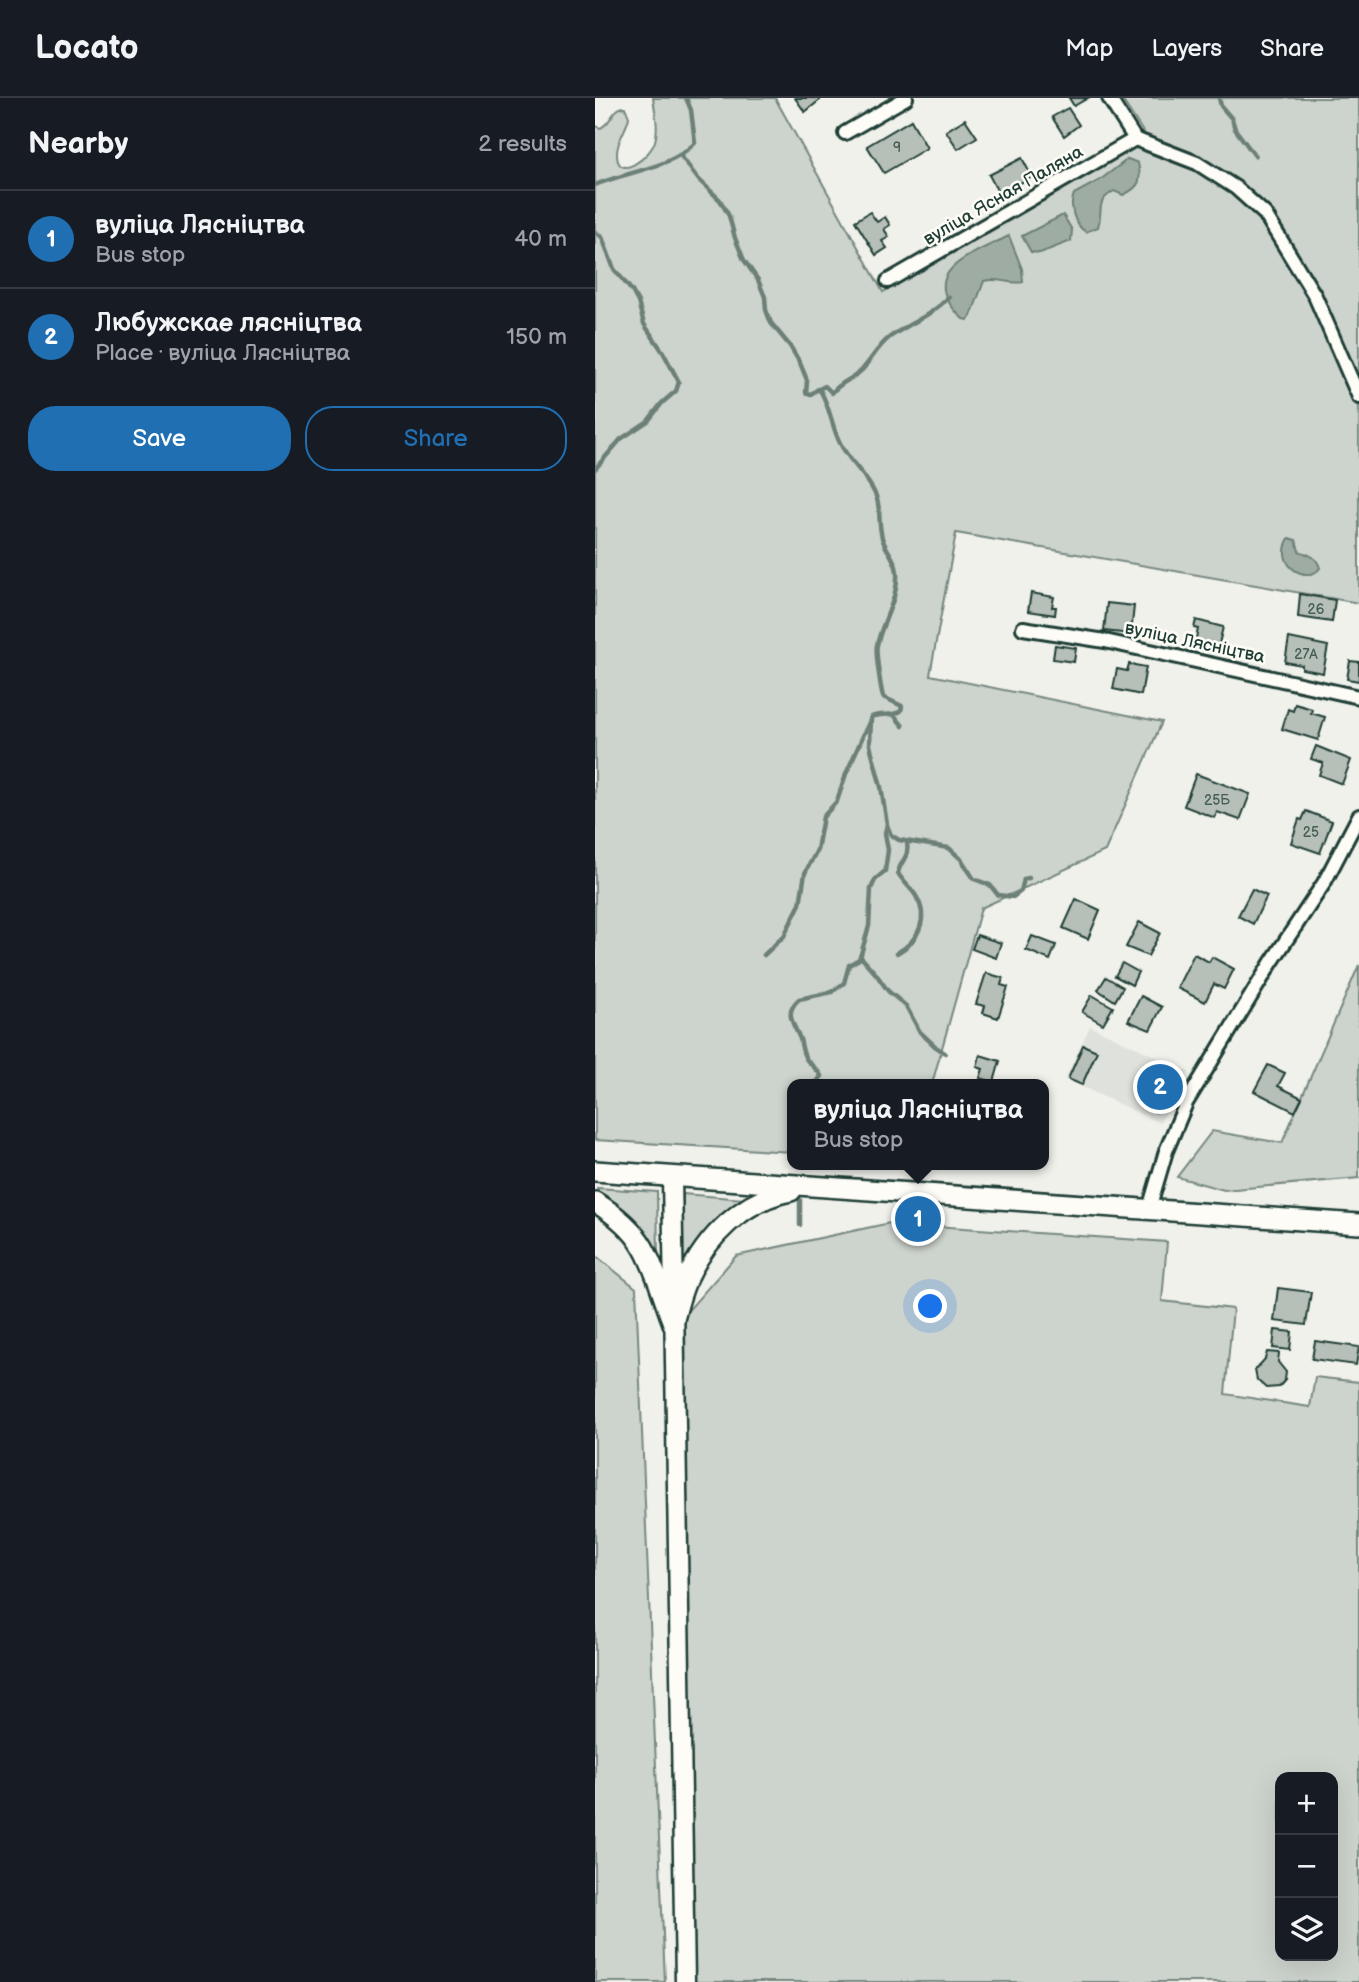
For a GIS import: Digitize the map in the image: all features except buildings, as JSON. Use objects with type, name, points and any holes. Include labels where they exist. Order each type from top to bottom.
[{"type":"main road","points":[[595,1171],[1359,1224]]},
{"type":"main road","points":[[673,1323],[685,1284],[696,1261],[720,1231],[748,1207],[770,1195],[813,1186]]},
{"type":"main road","points":[[595,1202],[627,1227],[643,1246],[673,1323]]},
{"type":"street","points":[[845,134],[906,98]]},
{"type":"street","points":[[1109,98],[1135,139],[1197,163],[1236,188],[1265,214],[1315,296],[1359,397]]},
{"type":"street","name":"вуліца Ясная Паляна","points":[[888,281],[1135,139]]},
{"type":"street","name":"вуліца Лясніцтва","points":[[1023,628],[1132,646],[1359,698]]},
{"type":"street","points":[[1149,1209],[1166,1152],[1198,1080],[1324,883],[1359,816]]},
{"type":"street","points":[[672,1177],[685,1982]]},
{"type":"shaded area","points":[[653,98],[775,98],[883,292],[1147,138],[1121,98],[1359,98],[1359,603],[956,533],[930,675],[1162,722],[1105,851],[981,908],[933,1079],[787,1079],[787,1152],[595,1140],[595,125],[600,128],[604,126],[617,110],[625,107],[629,117],[617,153],[618,162],[627,167],[641,160],[652,148],[657,125]]},
{"type":"shaded area","points":[[1128,159],[1138,163],[1138,183],[1123,195],[1114,191],[1108,195],[1102,203],[1098,227],[1086,232],[1078,225],[1074,215],[1074,194],[1100,180]]},
{"type":"shaded area","points":[[1063,215],[1072,230],[1071,241],[1040,253],[1031,252],[1022,236]]},
{"type":"shaded area","points":[[1009,236],[1022,269],[1023,282],[984,281],[971,316],[968,320],[963,319],[949,303],[944,289],[946,277],[953,267],[965,258]]},
{"type":"shaded area","points":[[1289,538],[1296,540],[1299,551],[1315,559],[1320,568],[1308,574],[1294,570],[1286,557],[1285,548]]},
{"type":"shaded area","points":[[1359,965],[1359,1178],[1224,1190],[1177,1177],[1212,1131],[1282,1143]]},
{"type":"shaded area","points":[[1090,1026],[1189,1072],[1160,1123],[1065,1079]]},
{"type":"shaded area","points":[[597,1188],[657,1192],[658,1256],[633,1219],[599,1193]]},
{"type":"shaded area","points":[[683,1194],[744,1199],[715,1223],[683,1266]]},
{"type":"shaded area","points":[[890,1223],[1167,1242],[1162,1301],[1233,1309],[1225,1394],[1310,1407],[1315,1377],[1359,1382],[1359,1982],[692,1982],[684,1315],[736,1256]]},
{"type":"shaded area","points":[[595,1255],[636,1288],[665,1982],[595,1982]]},
{"type":"waterway","points":[[595,185],[673,159],[695,143],[691,110],[686,98]]},
{"type":"waterway","points":[[1219,98],[1235,129],[1255,156]]},
{"type":"waterway","points":[[681,156],[698,179],[720,200],[729,216],[744,260],[758,280],[771,323],[800,363],[807,380],[806,393],[811,394],[818,389],[821,392],[840,443],[873,489],[878,502],[882,538],[897,572],[893,600],[879,636],[877,655],[883,697],[902,706],[898,713],[871,717],[870,745],[887,824],[885,833],[888,850],[885,871],[875,880],[871,889],[869,926],[861,954],[859,959],[849,965],[844,983],[832,992],[799,999],[791,1014],[804,1055],[818,1071],[821,1076],[819,1079]]},
{"type":"waterway","points":[[595,232],[602,237],[614,269],[632,291],[644,324],[679,382],[676,391],[648,421],[621,439],[595,469]]},
{"type":"waterway","points":[[819,389],[825,386],[832,393],[862,370],[890,337],[928,314],[949,297]]},
{"type":"waterway","points":[[894,715],[903,726]]},
{"type":"waterway","points":[[764,955],[784,936],[800,904],[805,873],[817,850],[823,817],[837,801],[871,718]]},
{"type":"waterway","points":[[887,825],[891,835],[899,840],[949,848],[961,859],[974,879],[990,885],[998,895],[1013,897],[1021,891],[1024,879],[1029,878]]},
{"type":"waterway","points":[[897,953],[916,936],[922,921],[916,896],[898,873],[907,852],[907,843]]},
{"type":"waterway","points":[[860,956],[888,991],[906,1006],[920,1032],[945,1053]]},
{"type":"waterway","points":[[800,1200],[800,1225]]},
{"type":"place","name":"Любужскае лясніцтва","points":[[1160,1087]]},
{"type":"place","name":"вуліца Лясніцтва","points":[[918,1219]]}]
